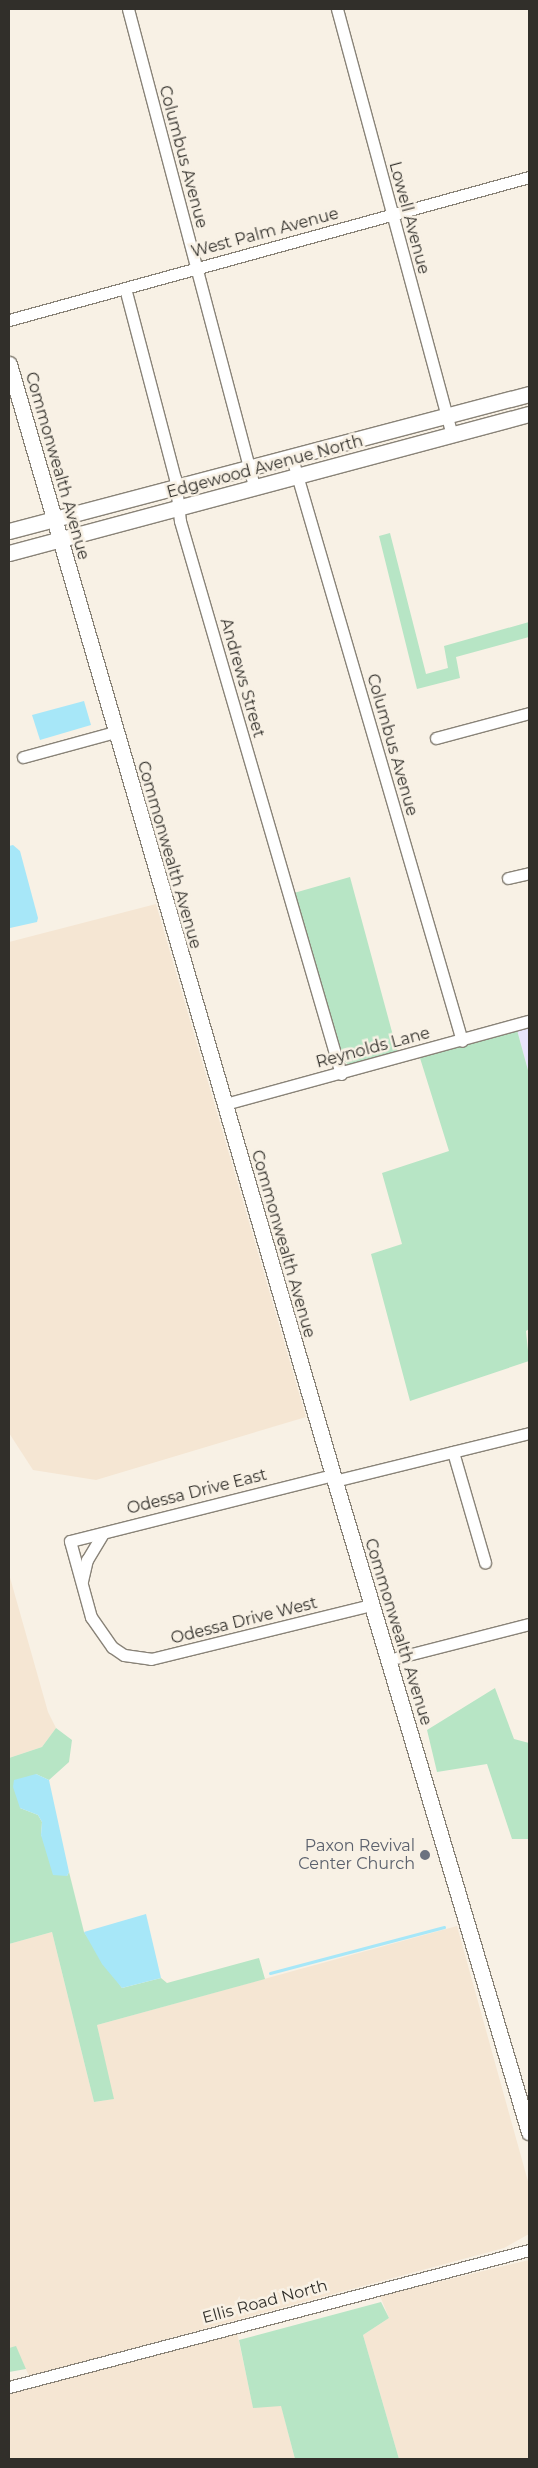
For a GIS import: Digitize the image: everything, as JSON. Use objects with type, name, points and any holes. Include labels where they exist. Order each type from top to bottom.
[{"type":"main road","name":"Commonwealth Avenue","points":[[9,364],[371,1605],[529,2132]]},
{"type":"main road","name":"Edgewood Avenue North","points":[[9,531],[177,490],[250,468],[529,394]]},
{"type":"main road","name":"Edgewood Avenue North","points":[[9,552],[529,414]]},
{"type":"street","name":"Columbus Avenue","points":[[128,9],[255,488]]},
{"type":"street","name":"Lowell Avenue","points":[[337,9],[452,435]]},
{"type":"street","name":"West Palm Avenue","points":[[9,320],[529,177]]},
{"type":"street","name":"Andrews Street","points":[[125,288],[177,490],[179,508],[341,1074]]},
{"type":"street","name":"Columbus Avenue","points":[[292,458],[462,1041]]},
{"type":"street","points":[[436,738],[529,713]]},
{"type":"street","points":[[23,757],[115,732]]},
{"type":"street","points":[[508,878],[529,873]]},
{"type":"street","name":"Reynolds Lane","points":[[225,1104],[462,1041],[529,1021]]},
{"type":"street","name":"Odessa Drive East","points":[[82,1582],[70,1541],[529,1433]]},
{"type":"street","points":[[453,1452],[485,1562]]},
{"type":"street","points":[[82,1582],[87,1560],[103,1533]]},
{"type":"street","name":"Odessa Drive West","points":[[82,1582],[91,1617],[102,1636],[124,1655],[151,1659],[170,1657],[371,1605]]},
{"type":"street","points":[[388,1660],[529,1624]]},
{"type":"street","name":"Ellis Road North","points":[[9,2387],[529,2250]]},
{"type":"shaded area","points":[[156,904],[306,1417],[96,1480],[33,1470],[9,1433],[9,942]]},
{"type":"shaded area","points":[[529,1027],[529,1074],[517,1030]]},
{"type":"shaded area","points":[[9,1574],[48,1712],[56,1728],[42,1747],[9,1758]]},
{"type":"shaded area","points":[[457,1926],[529,2185],[529,2234],[504,2248],[29,2376],[16,2347],[9,2348],[9,1944],[52,1932],[94,2102],[113,2099],[97,2025]]},
{"type":"shaded area","points":[[529,2260],[529,2459],[399,2459],[363,2335],[389,2318],[380,2296]]},
{"type":"shaded area","points":[[237,2332],[253,2407],[281,2405],[295,2459],[9,2459],[9,2393]]},
{"type":"green space","points":[[390,533],[426,674],[448,668],[444,646],[529,622],[529,637],[456,657],[460,678],[417,689],[379,536]]},
{"type":"green space","points":[[350,877],[398,1054],[351,1067],[341,1058],[294,893]]},
{"type":"green space","points":[[517,1030],[529,1074],[529,1329],[526,1331],[529,1361],[410,1401],[371,1254],[402,1244],[382,1173],[449,1151],[420,1058]]},
{"type":"green space","points":[[495,1688],[514,1739],[529,1743],[529,1839],[512,1839],[487,1764],[437,1772],[427,1730]]},
{"type":"green space","points":[[56,1728],[72,1740],[69,1762],[49,1780],[36,1774],[20,1808],[38,1815],[42,1822],[41,1835],[67,1876],[69,1872],[84,1932],[122,1988],[161,1978],[167,1983],[259,1958],[265,1979],[97,2025],[114,2099],[94,2102],[52,1932],[9,1944],[9,1758],[42,1747]]},
{"type":"green space","points":[[381,2302],[389,2318],[363,2335],[399,2459],[295,2459],[281,2406],[253,2408],[239,2340]]},
{"type":"green space","points":[[16,2346],[26,2369],[9,2372],[9,2348]]},
{"type":"water","points":[[84,701],[91,725],[40,740],[32,715]]},
{"type":"water","points":[[13,845],[20,851],[38,918],[37,922],[10,928],[9,846]]},
{"type":"water","points":[[36,1774],[49,1780],[69,1872],[67,1876],[53,1875],[41,1835],[42,1822],[38,1815],[20,1808],[13,1787],[14,1780]]},
{"type":"water","points":[[146,1914],[161,1978],[122,1988],[102,1964],[84,1932]]},
{"type":"waterway","points":[[270,1973],[444,1927]]},
{"type":"place","name":"Paxon Revival Center Church","points":[[425,1855]]}]
